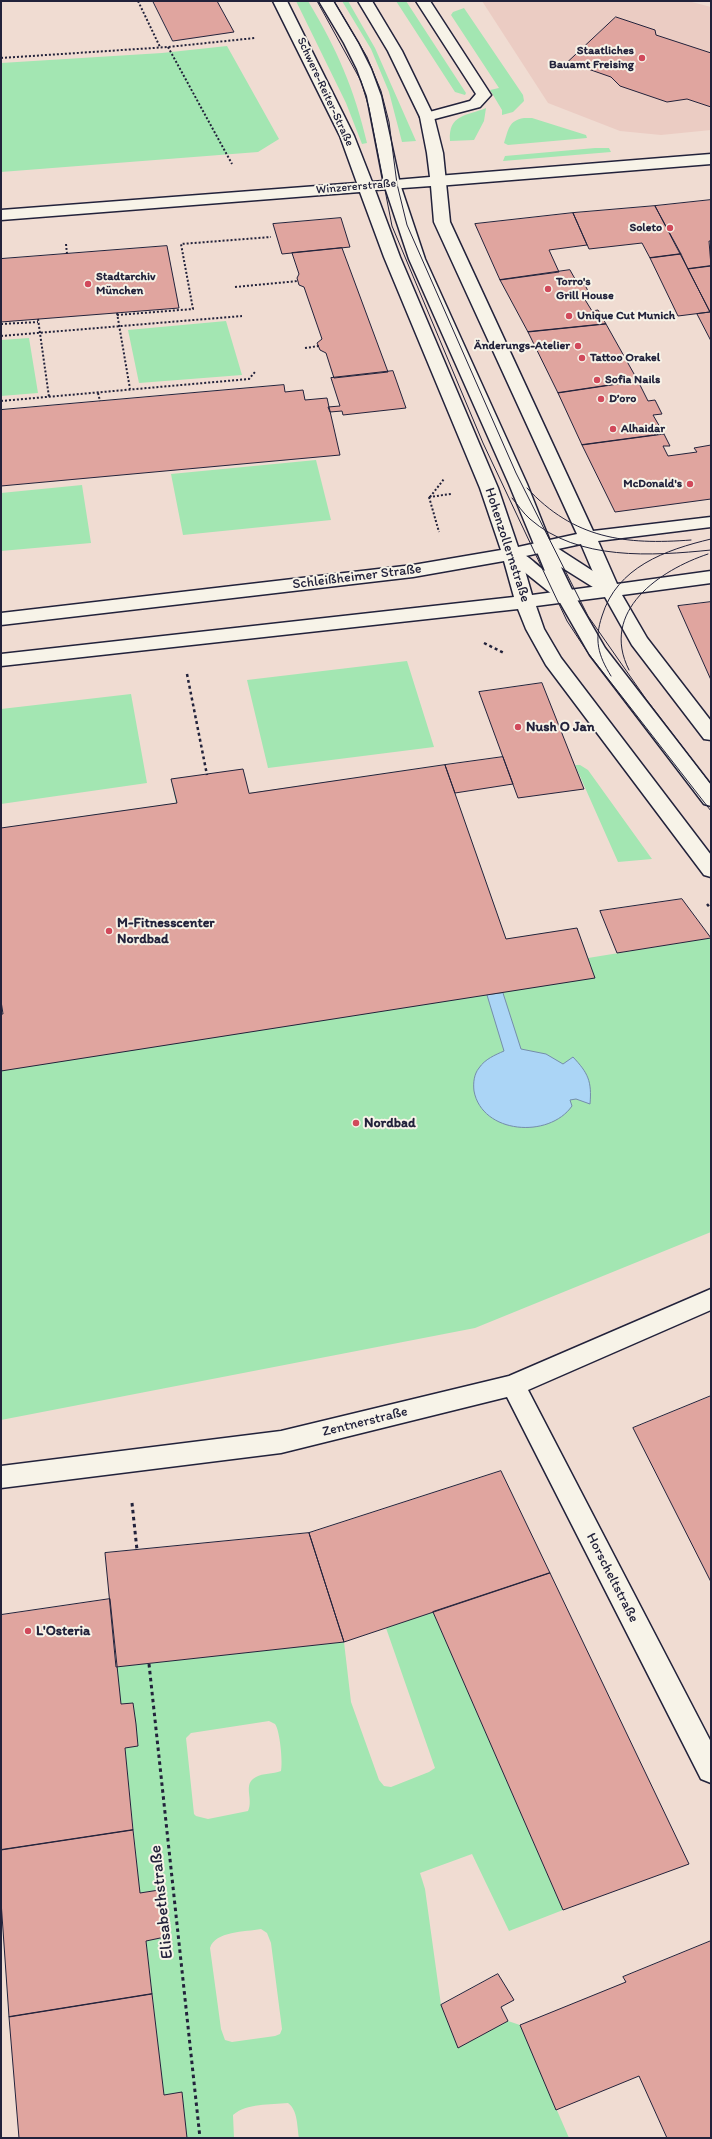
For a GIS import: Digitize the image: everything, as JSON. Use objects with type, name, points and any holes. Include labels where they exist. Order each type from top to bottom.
[{"type":"street","name":"Schwere-Reiter-Straße","points":[[280,1],[347,136],[364,186]]},
{"type":"street","points":[[326,1],[351,43],[374,96],[392,184],[417,259],[515,477],[543,547],[566,596],[597,650],[711,799]]},
{"type":"street","points":[[365,1],[395,51],[427,118],[434,152],[442,222],[518,392],[561,477],[610,590],[639,641],[711,734]]},
{"type":"street","points":[[423,1],[484,95],[475,104],[427,118]]},
{"type":"street","name":"Winzererstraße","points":[[1,215],[711,159]]},
{"type":"street","points":[[374,211],[392,184]]},
{"type":"street","name":"Hohenzollernstraße","points":[[364,186],[489,488],[535,629],[553,661],[711,870]]},
{"type":"street","name":"Schleißheimer Straße","points":[[1,619],[398,573],[511,554],[588,538],[711,522]]},
{"type":"street","points":[[543,547],[610,590]]},
{"type":"street","points":[[511,554],[566,596]]},
{"type":"street","points":[[1,660],[525,602],[711,577]]},
{"type":"street","name":"Zentnerstraße","points":[[1,1477],[281,1442],[513,1386],[711,1299]]},
{"type":"street","name":"Horscheltstraße","points":[[513,1386],[711,1770]]},
{"type":"path","points":[[138,1],[160,48]]},
{"type":"path","points":[[1,58],[160,48],[255,38]]},
{"type":"path","points":[[168,47],[232,164]]},
{"type":"path","points":[[130,390],[117,314],[193,309],[181,244],[271,237]]},
{"type":"path","points":[[235,287],[298,281]]},
{"type":"path","points":[[1,336],[242,316]]},
{"type":"path","points":[[1,324],[38,320],[49,397]]},
{"type":"path","points":[[305,348],[319,346]]},
{"type":"path","points":[[1,401],[250,379],[255,372]]},
{"type":"path","points":[[98,393],[100,401]]},
{"type":"path","points":[[187,674],[207,775]]},
{"type":"path","points":[[132,1503],[137,1550]]},
{"type":"path","name":"Elisabethstraße","points":[[149,1664],[200,2138]]},
{"type":"shaded area","points":[[482,1],[688,1],[711,7],[711,130],[661,135],[620,131],[548,103]]},
{"type":"green space","points":[[296,1],[308,1],[328,36],[344,69],[367,143],[362,144],[346,103]]},
{"type":"green space","points":[[342,1],[348,1],[375,48],[416,141],[402,142],[389,92],[371,49]]},
{"type":"green space","points":[[396,1],[406,1],[466,93],[465,95],[455,92]]},
{"type":"green space","points":[[464,8],[523,95],[524,101],[513,112],[502,115],[502,110],[490,90],[499,88],[451,15],[453,12]]},
{"type":"green space","points":[[227,46],[279,139],[258,152],[1,172],[1,63],[162,53]]},
{"type":"green space","points":[[486,108],[484,121],[474,140],[450,141],[452,126],[460,117]]},
{"type":"green space","points":[[524,118],[532,118],[586,135],[587,138],[508,145],[504,143],[510,126],[515,121]]},
{"type":"green space","points":[[609,148],[611,152],[503,161],[505,156]]},
{"type":"green space","points":[[226,321],[242,375],[139,383],[128,330]]},
{"type":"green space","points":[[29,338],[38,393],[1,396],[1,340]]},
{"type":"green space","points":[[316,460],[331,520],[183,535],[171,474]]},
{"type":"green space","points":[[82,485],[91,543],[1,551],[1,493]]},
{"type":"green space","points":[[407,661],[434,747],[268,768],[247,680]]},
{"type":"green space","points":[[131,694],[147,783],[1,804],[1,709]]},
{"type":"green space","name":"Nordbad","points":[[445,765],[506,939],[577,928],[588,958],[711,938],[711,1232],[475,1328],[1,1420],[1,1014],[3,1014],[1,1001],[1,828],[176,803],[171,779],[207,775],[249,793]]},
{"type":"green space","points":[[575,765],[580,765],[588,770],[652,859],[618,862]]},
{"type":"green space","points":[[433,1612],[563,1910],[509,1931],[472,1854],[420,1873],[425,1889],[441,2005],[458,2048],[508,2021],[520,2025],[569,2138],[299,2138],[294,2110],[288,2103],[252,2106],[239,2111],[233,2115],[234,2138],[187,2138],[182,2092],[164,2095],[146,1941],[165,1937],[159,1890],[140,1893],[125,1748],[138,1746],[133,1703],[121,1704],[116,1667],[344,1642],[351,1702],[379,1780],[384,1786],[391,1787],[429,1772],[435,1768],[386,1628]],"holes":[[[269,1721],[277,1727],[280,1740],[281,1771],[262,1775],[252,1780],[249,1788],[250,1802],[248,1811],[208,1819],[196,1816],[194,1814],[186,1738],[191,1733]],[[261,1929],[267,1933],[271,1943],[282,2029],[280,2034],[275,2036],[232,2042],[225,2040],[221,2029],[210,1948],[213,1942],[224,1935]]]},
{"type":"water","points":[[503,993],[521,1049],[546,1054],[563,1064],[573,1057],[588,1078],[590,1104],[576,1099],[570,1100],[572,1106],[562,1117],[548,1124],[533,1127],[517,1127],[502,1123],[489,1116],[480,1105],[474,1091],[474,1082],[477,1070],[487,1060],[504,1051],[487,995]]},
{"type":"building","points":[[153,1],[217,1],[234,32],[173,41]]},
{"type":"building","name":"Staatliches Bauamt Freising","points":[[616,17],[655,30],[656,35],[711,53],[711,107],[687,99],[667,102],[620,86],[611,77],[568,62]]},
{"type":"building","points":[[711,200],[711,241],[709,241],[711,266],[688,269],[655,206]]},
{"type":"building","points":[[655,206],[681,254],[650,258],[642,243],[589,249],[573,213]]},
{"type":"building","points":[[573,213],[587,245],[549,250],[559,272],[500,280],[475,224]]},
{"type":"building","points":[[341,218],[350,247],[282,254],[273,224]]},
{"type":"building","name":"Stadtarchiv München","points":[[167,246],[179,308],[1,322],[1,259]]},
{"type":"building","points":[[342,248],[388,372],[334,378],[326,353],[320,350],[317,343],[322,339],[304,287],[299,285],[297,278],[299,274],[292,253]]},
{"type":"building","points":[[681,254],[710,312],[678,316],[650,258]]},
{"type":"building","points":[[711,266],[711,312],[710,312],[688,269]]},
{"type":"building","points":[[570,270],[579,286],[585,285],[591,297],[584,298],[592,311],[598,310],[606,324],[528,332],[500,280]]},
{"type":"building","points":[[711,312],[711,341],[697,314]]},
{"type":"building","points":[[606,324],[638,381],[558,393],[528,332]]},
{"type":"building","points":[[393,371],[406,408],[343,415],[342,411],[330,412],[328,407],[340,406],[331,378]]},
{"type":"building","points":[[638,381],[648,401],[655,400],[662,414],[653,415],[664,434],[582,445],[558,393]]},
{"type":"building","points":[[284,385],[285,392],[303,390],[305,400],[327,398],[340,455],[1,486],[1,410]]},
{"type":"building","points":[[664,434],[670,446],[663,446],[668,456],[697,452],[694,448],[711,445],[711,499],[615,512],[582,445]]},
{"type":"building","points":[[711,602],[711,680],[678,606]]},
{"type":"building","points":[[542,683],[584,789],[518,798],[479,692]]},
{"type":"building","points":[[503,757],[513,784],[455,793],[445,765]]},
{"type":"building","points":[[445,765],[506,939],[577,928],[595,978],[1,1071],[1,1014],[3,1014],[1,1001],[1,828],[177,803],[171,779],[243,769],[249,793]]},
{"type":"building","points":[[682,899],[711,938],[617,953],[600,911]]},
{"type":"building","points":[[711,1396],[711,1582],[633,1428]]},
{"type":"building","points":[[501,1471],[550,1573],[344,1642],[309,1533]]},
{"type":"building","points":[[309,1533],[344,1642],[116,1667],[105,1553]]},
{"type":"building","points":[[550,1573],[689,1864],[563,1910],[433,1612]]},
{"type":"building","points":[[110,1599],[121,1704],[133,1703],[136,1724],[138,1746],[125,1748],[133,1830],[1,1850],[1,1615]]},
{"type":"building","points":[[133,1830],[140,1893],[159,1890],[163,1913],[165,1937],[146,1941],[152,1994],[9,2017],[1,1901],[1,1850]]},
{"type":"building","points":[[711,1941],[711,2138],[667,2138],[639,2076],[556,2110],[520,2025],[626,1982],[623,1977]]},
{"type":"building","points":[[498,1974],[514,2000],[501,2007],[508,2021],[458,2048],[441,2005]]},
{"type":"building","points":[[152,1994],[164,2095],[182,2092],[187,2138],[19,2138],[9,2017]]},
{"type":"tram line","points":[[317,1],[361,81],[369,108],[392,226],[483,443],[567,621],[588,653],[711,811]]},
{"type":"tram line","points":[[334,1],[367,57],[381,91],[389,122],[397,184],[407,225],[516,473],[545,530]]},
{"type":"tram line","points":[[527,488],[545,505],[563,518],[582,528],[602,535],[644,541],[691,540]]},
{"type":"tram line","points":[[512,498],[527,517],[545,530]]},
{"type":"tram line","points":[[545,530],[570,542],[593,549],[640,554],[663,554]]},
{"type":"tram line","points":[[545,530],[588,616],[598,631]]},
{"type":"tram line","points":[[663,554],[694,543],[711,539]]},
{"type":"tram line","points":[[663,554],[711,550]]},
{"type":"tram line","points":[[598,631],[602,616],[609,599],[619,585],[631,573],[645,563],[663,554]]},
{"type":"tram line","points":[[629,670],[622,649],[622,629],[628,612],[639,596],[654,582],[690,561],[708,554]]},
{"type":"tram line","points":[[598,631],[646,699],[711,784]]},
{"type":"tram line","points":[[598,631],[600,654],[611,676]]},
{"type":"place","name":"Staatliches Bauamt Freising","points":[[642,58]]},
{"type":"place","name":"Soleto","points":[[670,228]]},
{"type":"place","name":"Stadtarchiv München","points":[[88,284]]},
{"type":"place","name":"Torro's Grill House","points":[[548,289]]},
{"type":"place","name":"Unique Cut Munich","points":[[569,316]]},
{"type":"place","name":"Änderungs-Atelier","points":[[578,346]]},
{"type":"place","name":"Tattoo Orakel","points":[[582,358]]},
{"type":"place","name":"Sofia Nails","points":[[597,380]]},
{"type":"place","name":"D’oro","points":[[601,399]]},
{"type":"place","name":"Alhaidar","points":[[613,429]]},
{"type":"place","name":"McDonald's","points":[[690,484]]},
{"type":"place","name":"Nush O Jan","points":[[518,727]]},
{"type":"place","name":"M-Fitnesscenter Nordbad","points":[[109,931]]},
{"type":"place","name":"Nordbad","points":[[356,1123]]},
{"type":"place","name":"L'Osteria","points":[[28,1631]]}]
